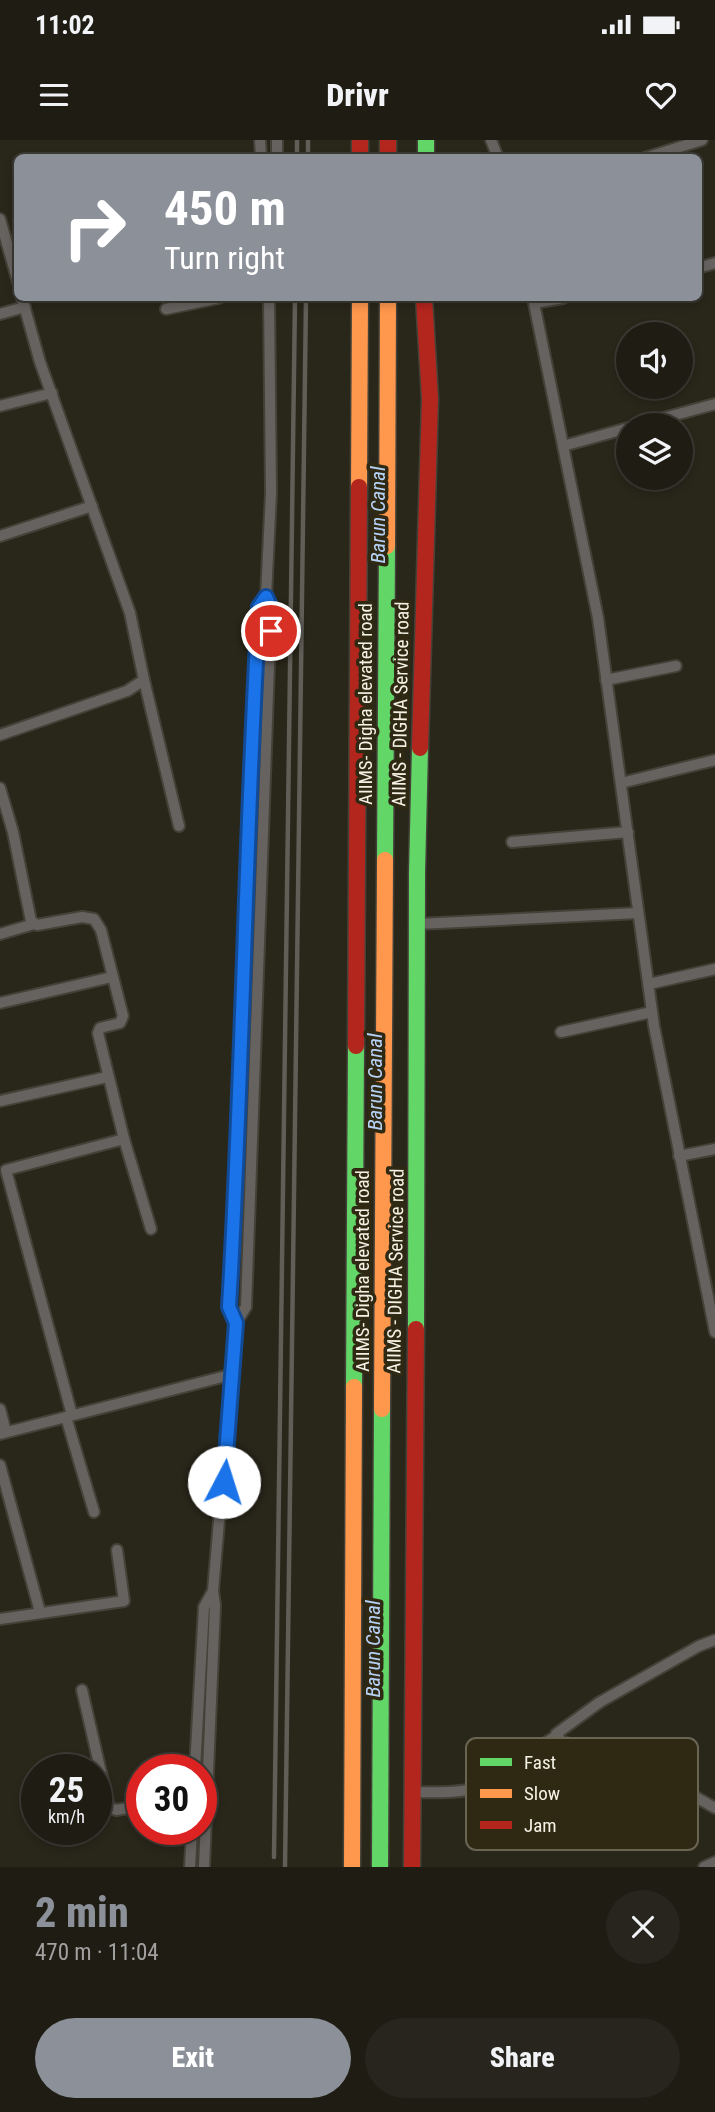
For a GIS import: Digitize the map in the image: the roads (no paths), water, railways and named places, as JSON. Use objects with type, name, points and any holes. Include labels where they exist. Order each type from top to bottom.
[{"type":"main road","name":"AIIMS- Digha elevated road","points":[[352,1867],[360,301]]},
{"type":"main road","name":"AIIMS- Digha elevated road","points":[[380,1867],[388,301]]},
{"type":"main road","name":"AIIMS - DIGHA Service road","points":[[412,1867],[418,924],[430,399],[424,301]]},
{"type":"street","points":[[658,154],[702,140]]},
{"type":"street","points":[[0,219],[14,268]]},
{"type":"street","points":[[166,309],[205,301]]},
{"type":"street","points":[[236,1323],[246,1307],[256,1083],[271,608],[266,597],[271,493],[270,301]]},
{"type":"street","points":[[533,301],[598,618],[652,1012],[715,1332]]},
{"type":"street","points":[[0,314],[23,302],[52,393],[130,612],[179,826]]},
{"type":"street","points":[[0,406],[52,393]]},
{"type":"street","points":[[682,413],[715,404]]},
{"type":"street","points":[[563,446],[616,431]]},
{"type":"street","points":[[0,536],[92,506]]},
{"type":"street","points":[[206,1754],[215,1605],[213,1591],[234,1374],[236,1323],[229,1307],[242,1056],[250,758],[259,607],[266,597]]},
{"type":"street","points":[[606,680],[676,666]]},
{"type":"street","points":[[0,735],[127,691],[144,680]]},
{"type":"street","points":[[621,783],[715,760]]},
{"type":"street","points":[[0,788],[34,924]]},
{"type":"street","points":[[512,842],[628,832]]},
{"type":"street","points":[[418,924],[638,913]]},
{"type":"street","points":[[0,934],[34,924],[43,925],[82,917],[94,919],[102,930],[123,1019],[98,1031],[107,1077],[151,1229]]},
{"type":"street","points":[[649,984],[715,969]]},
{"type":"street","points":[[0,1003],[111,977]]},
{"type":"street","points":[[561,1032],[652,1012]]},
{"type":"street","points":[[0,1101],[107,1077]]},
{"type":"street","points":[[94,1511],[6,1170],[124,1139]]},
{"type":"street","points":[[679,1156],[715,1149]]},
{"type":"street","points":[[0,1409],[3,1433],[234,1374]]},
{"type":"street","points":[[0,1465],[40,1612]]},
{"type":"street","points":[[0,1619],[124,1601],[117,1550]]},
{"type":"street","points":[[196,1754],[204,1607],[213,1591]]},
{"type":"street","points":[[553,1738],[559,1730],[600,1702],[699,1646],[715,1640]]},
{"type":"street","points":[[82,1690],[109,1807],[116,1810],[126,1808]]},
{"type":"street","points":[[413,1792],[466,1790]]},
{"type":"street","points":[[698,1798],[715,1808]]},
{"type":"street","points":[[190,1867],[191,1845]]},
{"type":"street","points":[[204,1845],[204,1867]]},
{"type":"street","points":[[704,1867],[715,1862]]},
{"type":"railway","points":[[297,140],[297,154]]},
{"type":"railway","points":[[308,140],[308,154]]},
{"type":"railway","points":[[274,1857],[295,301]]},
{"type":"railway","points":[[285,1867],[306,301]]},
{"type":"water label","name":"Barun Canal","points":[[378,515]]},
{"type":"water label","name":"Barun Canal","points":[[375,1082]]},
{"type":"water label","name":"Barun Canal","points":[[373,1649]]}]
